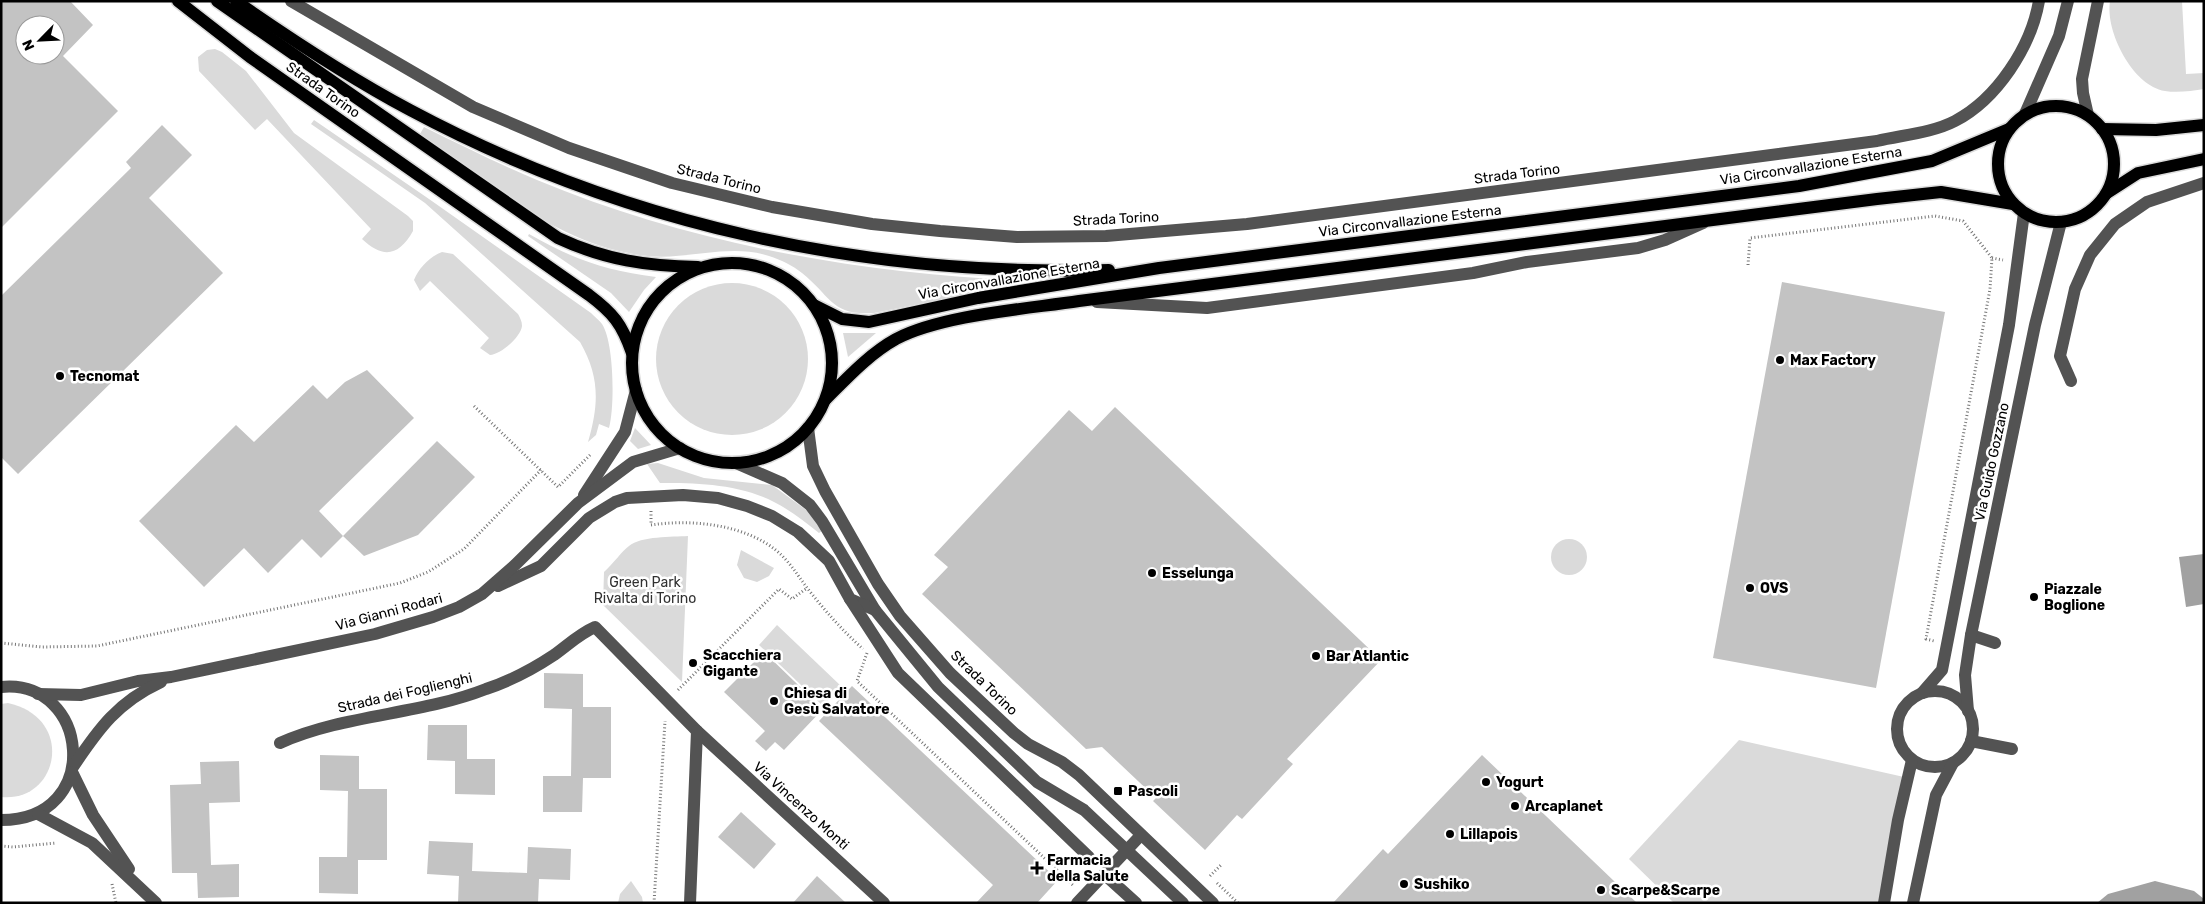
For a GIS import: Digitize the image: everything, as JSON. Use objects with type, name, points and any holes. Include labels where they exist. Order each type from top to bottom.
[{"type":"main road","name":"Strada Torino","points":[[178,1],[250,57],[596,300],[620,322],[632,353]]},
{"type":"main road","name":"Strada Torino","points":[[217,1],[558,238],[609,258],[669,266],[701,267]]},
{"type":"main road","points":[[236,1],[343,72],[410,110],[512,160],[561,180],[662,215],[762,240],[872,259],[988,270],[1044,271],[1159,268]]},
{"type":"main road","name":"Via Circonvallazione Esterna","points":[[2057,106],[2073,108],[2088,115],[2102,129],[2112,146],[2113,178],[2107,193],[2095,208],[2079,218],[2061,222],[2042,221],[2024,214],[2004,191],[1998,176],[2001,144],[2009,129],[2025,114],[2040,108],[2057,106]]},
{"type":"main road","points":[[2102,129],[2156,130],[2204,125]]},
{"type":"main road","name":"Via Circonvallazione Esterna","points":[[814,306],[842,319],[869,322],[978,298],[1159,268],[1799,186],[1932,161],[2009,129]]},
{"type":"main road","name":"Via Circonvallazione Esterna","points":[[2107,193],[2138,173],[2204,159]]},
{"type":"main road","points":[[826,399],[832,374],[830,343],[824,323],[814,306],[788,280],[768,269],[746,263],[720,263],[701,267],[674,281],[651,304],[638,328],[632,353],[636,390],[644,410],[658,430],[680,448],[712,461],[736,463],[764,458],[790,445],[808,428],[826,399],[877,352],[895,340],[932,326],[980,316],[1079,300],[1714,218],[1941,192],[2014,204]]},
{"type":"street","name":"Strada Torino","points":[[291,1],[473,107],[569,148],[672,183],[772,207],[872,224],[1017,237],[1106,236],[1247,224],[1877,141],[1930,129],[1955,121],[1976,106],[1996,87],[2021,52],[2033,29],[2039,1]]},
{"type":"street","points":[[2025,114],[2059,36],[2068,1]]},
{"type":"street","points":[[2088,115],[2082,79],[2098,1]]},
{"type":"street","points":[[2071,381],[2060,356],[2075,289],[2090,255],[2115,224],[2146,202],[2204,183]]},
{"type":"street","name":"Via Guido Gozzano","points":[[1922,693],[1942,670],[2009,325],[2024,214]]},
{"type":"street","points":[[1079,300],[1207,308],[1463,274],[1526,262],[1638,248],[1665,240],[1714,218]]},
{"type":"street","name":"Via Guido Gozzano","points":[[1968,710],[1965,675],[1971,635],[2035,325],[2061,222]]},
{"type":"street","name":"Via Gianni Rodari","points":[[578,503],[625,432],[636,390]]},
{"type":"street","name":"Strada Torino","points":[[808,428],[812,460],[825,491],[878,584],[910,629],[950,673],[1014,733],[1028,744],[1062,762],[1079,775],[1213,903]]},
{"type":"street","name":"Via Gianni Rodari","points":[[38,694],[81,695],[138,681],[171,677],[375,634],[433,617],[459,607],[482,594],[515,565],[578,503],[633,462],[680,448]]},
{"type":"street","points":[[736,463],[782,483],[810,505],[822,521],[875,610],[938,687],[1037,782],[1084,810],[1183,903]]},
{"type":"street","points":[[482,594],[541,566],[602,509],[628,498],[683,495],[718,498],[747,506],[772,516],[798,532],[829,561],[850,599],[898,673],[1089,857]]},
{"type":"street","points":[[850,599],[875,610]]},
{"type":"street","name":"Strada dei Foglienghi","points":[[280,743],[309,730],[402,712],[486,689],[533,667],[594,627],[697,731]]},
{"type":"street","points":[[1971,635],[1995,643]]},
{"type":"street","name":"Via Gianni Rodari","points":[[38,814],[56,800],[73,770],[107,720],[118,708],[140,693],[171,677]]},
{"type":"street","points":[[2,686],[17,687],[38,694],[56,706],[68,728],[74,750],[73,770],[80,793],[108,841],[153,900]]},
{"type":"street","points":[[1935,691],[1948,693],[1960,700],[1968,710],[1973,731],[1971,741],[1961,758],[1953,763],[1932,768],[1912,760],[1904,752],[1898,741],[1898,718],[1904,707],[1922,693],[1935,691]]},
{"type":"street","points":[[690,903],[697,731]]},
{"type":"street","name":"Via Vincenzo Monti","points":[[697,731],[884,903]]},
{"type":"street","points":[[1971,741],[2012,749]]},
{"type":"street","points":[[1884,903],[1898,820],[1912,760]]},
{"type":"street","points":[[1913,903],[1936,795],[1953,763]]},
{"type":"street","points":[[1025,796],[1037,782]]},
{"type":"street","points":[[1,820],[18,820],[38,814],[92,843],[153,900]]},
{"type":"street","points":[[1077,903],[1141,835]]},
{"type":"street","points":[[1104,874],[1136,903]]},
{"type":"path","points":[[1748,264],[1750,238],[1936,216],[1963,221],[1992,258],[1990,289],[1926,639],[1947,646]]},
{"type":"path","points":[[474,406],[558,487],[592,453]]},
{"type":"path","points":[[1,642],[42,647],[97,646],[400,583],[428,572],[464,549],[541,470]]},
{"type":"path","points":[[651,496],[651,525],[699,523],[740,532],[758,539],[776,550],[790,563],[807,588],[842,630],[868,654],[857,681],[1072,886],[1089,889]]},
{"type":"path","points":[[654,903],[667,702],[780,588],[792,599],[807,588]]},
{"type":"path","points":[[1,846],[13,847],[53,842]]},
{"type":"path","points":[[1210,876],[1222,864]]},
{"type":"green space","points":[[2110,1],[2182,1],[2186,74],[2204,73],[2204,89],[2179,92],[2165,91],[2153,87],[2142,79],[2132,68],[2117,42],[2112,27]]},
{"type":"green space","points":[[215,49],[222,52],[246,71],[294,133],[413,221],[413,231],[402,246],[390,252],[384,252],[377,250],[362,239],[371,229],[267,119],[255,130],[199,71],[198,57],[207,50]]},
{"type":"green space","points":[[314,120],[591,313],[602,324],[606,333],[611,359],[613,390],[609,428],[599,424],[596,435],[588,442],[596,403],[596,391],[591,367],[580,342],[425,203],[311,124]]},
{"type":"green space","points":[[424,127],[523,174],[596,203],[718,239],[842,263],[968,277],[1031,281],[874,313],[849,311],[833,303],[812,281],[798,270],[769,256],[754,252],[724,251],[663,257],[648,256],[616,250],[585,240],[555,227],[499,192],[420,134]]},
{"type":"green space","points":[[529,234],[590,263],[656,277],[644,290],[629,312],[611,293],[528,236]]},
{"type":"green space","points":[[442,252],[453,254],[518,314],[522,323],[521,330],[504,349],[490,355],[480,348],[489,338],[430,281],[420,291],[414,280],[416,276],[429,260]]},
{"type":"green space","points":[[732,283],[747,284],[761,289],[786,305],[802,330],[807,344],[807,374],[802,388],[786,413],[761,429],[747,434],[732,435],[717,434],[703,429],[678,413],[662,388],[657,374],[656,359],[657,344],[662,330],[678,305],[703,289],[717,284]]},
{"type":"green space","points":[[843,333],[876,333],[848,357]]},
{"type":"green space","points":[[635,428],[651,445],[638,449],[630,441]]},
{"type":"green space","points":[[658,463],[704,478],[772,485],[809,512],[823,530],[819,533],[780,505],[747,491],[704,484],[660,483],[647,464]]},
{"type":"green space","name":"Green Park Rivalta di Torino","points":[[688,536],[682,682],[603,605],[604,572],[626,548],[641,540]]},
{"type":"green space","points":[[1569,539],[1576,540],[1582,544],[1586,550],[1586,564],[1582,570],[1576,574],[1569,575],[1562,574],[1556,570],[1552,564],[1551,557],[1552,550],[1556,544],[1562,540]]},
{"type":"green space","points":[[741,550],[774,568],[769,576],[757,582],[744,578],[737,565]]},
{"type":"green space","points":[[777,625],[841,686],[823,706],[759,645]]},
{"type":"green space","points":[[8,703],[30,712],[44,725],[51,741],[52,758],[47,774],[36,787],[21,795],[1,797],[1,704]]},
{"type":"green space","points":[[1739,740],[1904,777],[1879,903],[1674,903],[1629,859]]},
{"type":"green space","points":[[631,881],[642,897],[643,903],[618,903],[620,894]]},
{"type":"shaded area","points":[[2204,554],[2204,604],[2186,607],[2179,557]]},
{"type":"shaded area","points":[[2155,881],[2194,891],[2204,899],[2204,903],[2097,903],[2108,894]]},
{"type":"building","points":[[1,1],[70,1],[93,25],[65,54],[65,15],[15,15],[15,65],[65,65],[65,58],[118,111],[1,228]]},
{"type":"building","name":"Tecnomat","points":[[162,125],[192,155],[149,198],[223,273],[18,474],[1,457],[1,296],[131,168],[126,162]]},
{"type":"building","points":[[1782,282],[1945,312],[1876,688],[1713,658]]},
{"type":"building","points":[[367,370],[414,418],[319,511],[343,536],[321,558],[302,539],[268,573],[244,548],[204,587],[139,521],[236,425],[254,442],[313,385],[327,399],[345,382]]},
{"type":"building","points":[[1115,407],[1381,660],[1287,759],[1293,764],[1242,819],[1237,815],[1205,850],[1153,801],[1156,798],[1102,747],[1086,749],[922,594],[948,567],[934,555],[1069,410],[1092,431]]},
{"type":"building","points":[[437,441],[475,477],[418,535],[364,556],[343,536]]},
{"type":"building","name":"Chiesa di Gesù Salvatore","points":[[764,652],[823,709],[784,750],[775,742],[766,751],[755,741],[765,731],[724,692]]},
{"type":"building","points":[[544,673],[583,674],[583,707],[611,707],[611,778],[583,778],[582,812],[543,812],[543,776],[571,776],[572,709],[544,708]]},
{"type":"building","points":[[852,686],[1058,880],[1037,903],[976,903],[993,885],[819,721]]},
{"type":"building","points":[[428,725],[467,725],[467,759],[495,759],[495,795],[455,794],[455,761],[427,760]]},
{"type":"building","points":[[320,755],[359,756],[359,789],[387,789],[387,860],[358,860],[358,894],[319,893],[319,857],[347,857],[348,791],[320,790]]},
{"type":"building","points":[[1482,755],[1637,903],[1333,903],[1383,849],[1388,854]]},
{"type":"building","points":[[239,761],[240,802],[209,803],[211,865],[239,864],[239,897],[198,898],[197,873],[172,873],[170,785],[201,784],[200,762]]},
{"type":"building","points":[[741,812],[776,844],[754,869],[718,837]]},
{"type":"building","points":[[429,841],[473,843],[472,871],[527,873],[528,847],[571,849],[570,880],[539,879],[538,903],[458,903],[459,876],[427,874]]},
{"type":"building","points":[[817,876],[846,903],[793,903]]},
{"type":"place","name":"Max Factory","points":[[1780,360]]},
{"type":"place","name":"Tecnomat","points":[[60,376]]},
{"type":"place","name":"Esselunga","points":[[1152,573]]},
{"type":"place","name":"OVS","points":[[1750,588]]},
{"type":"place","name":"Piazzale Boglione","points":[[2034,597]]},
{"type":"place","name":"Bar Atlantic","points":[[1316,656]]},
{"type":"place","name":"Scacchiera Gigante","points":[[693,663]]},
{"type":"place","name":"Chiesa di Gesù Salvatore","points":[[774,701]]},
{"type":"place","name":"Yogurt","points":[[1486,782]]},
{"type":"place","name":"Pascoli","points":[[1118,791]]},
{"type":"place","name":"Arcaplanet","points":[[1515,806]]},
{"type":"place","name":"Lillapois","points":[[1450,834]]},
{"type":"place","name":"Farmacia della Salute","points":[[1037,868]]},
{"type":"place","name":"Sushiko","points":[[1404,884]]},
{"type":"place","name":"Scarpe&Scarpe","points":[[1601,890]]}]
